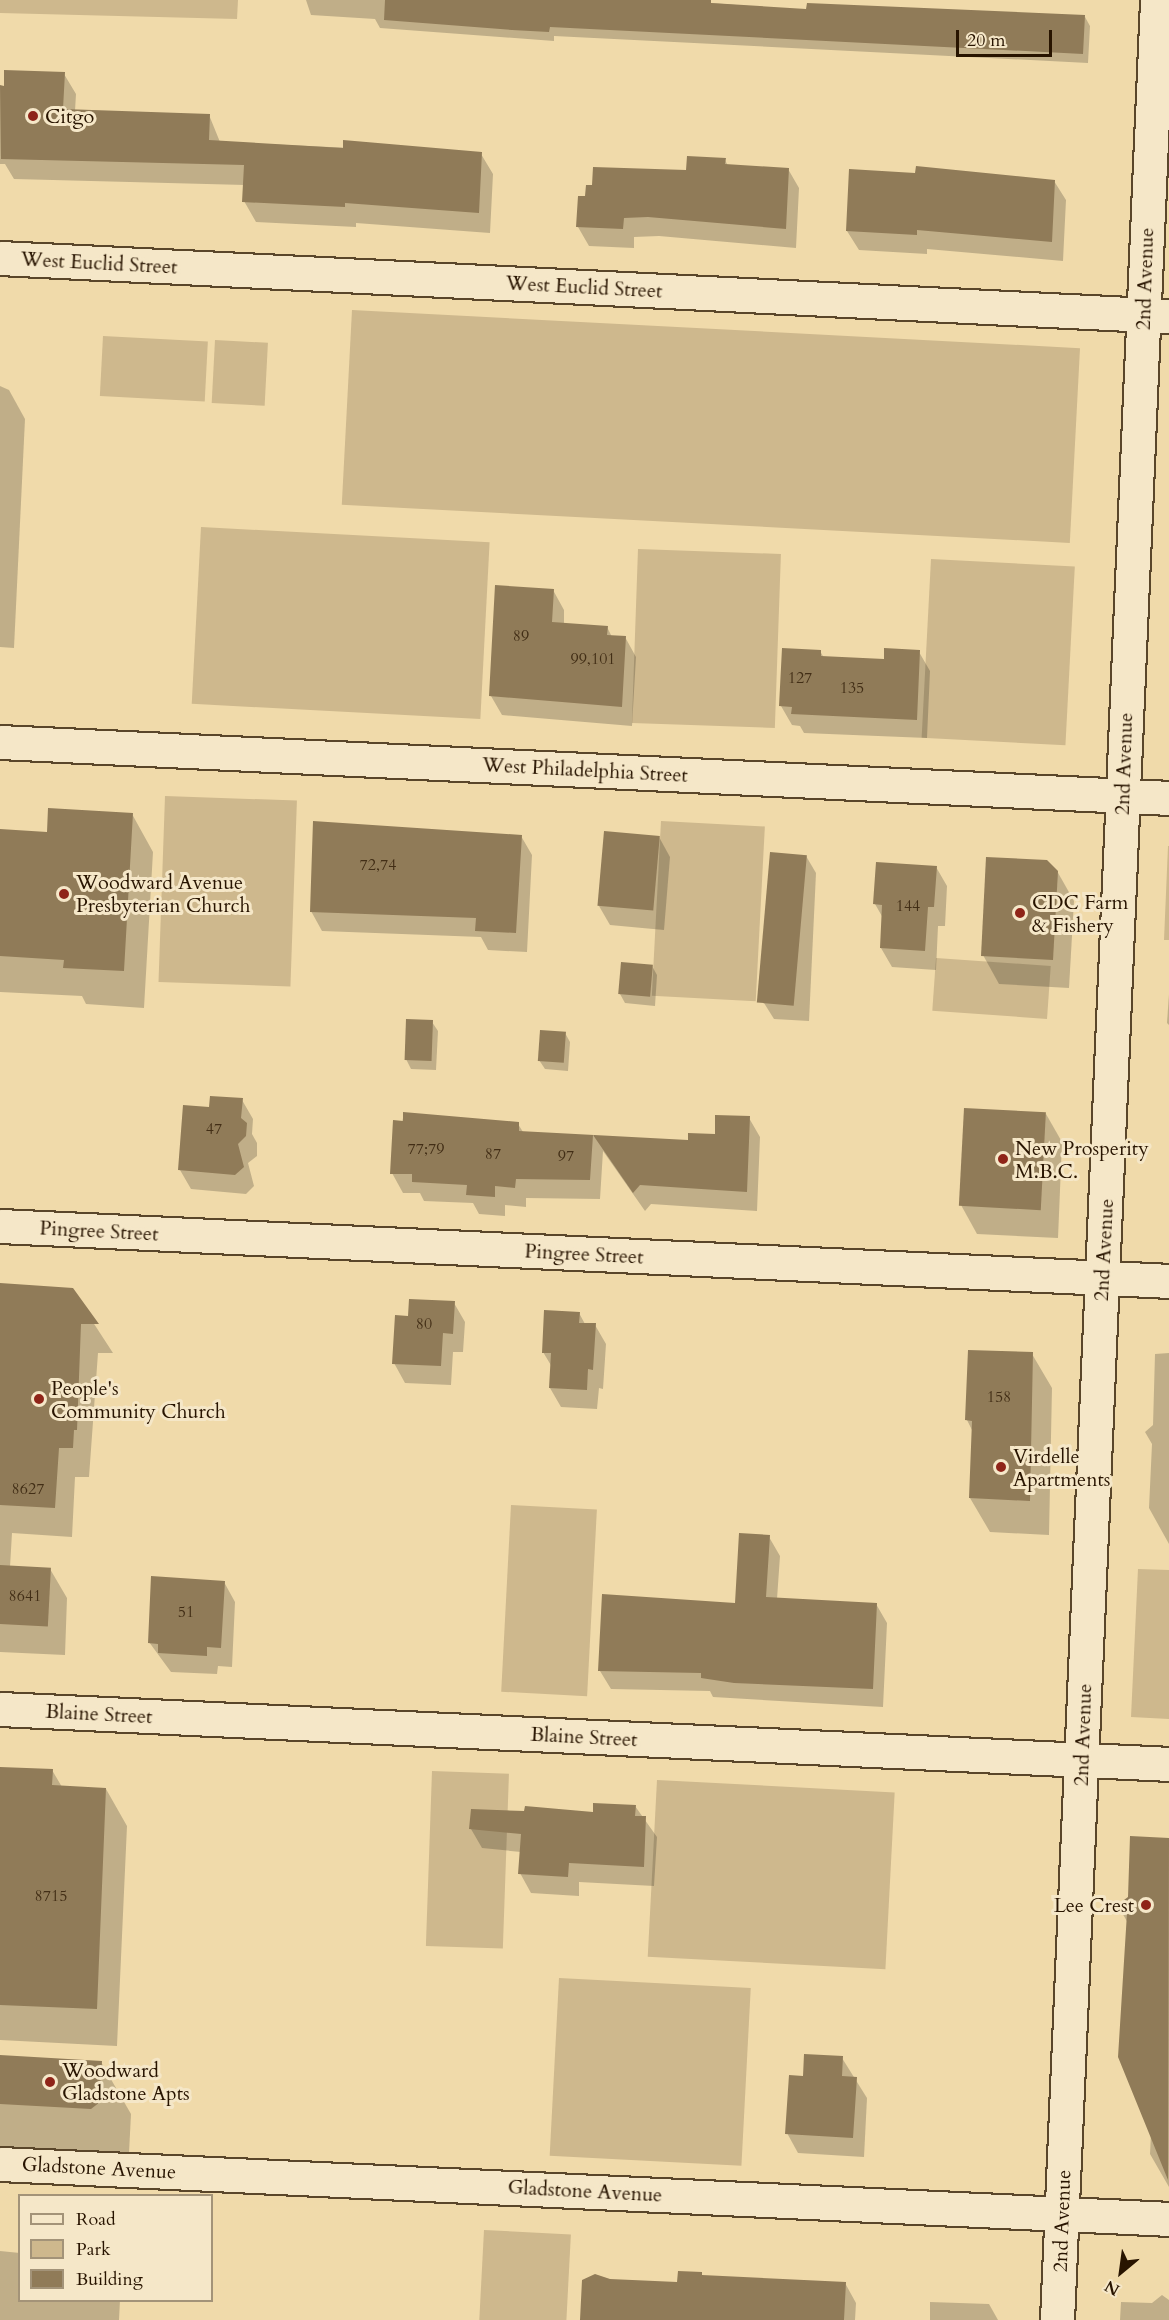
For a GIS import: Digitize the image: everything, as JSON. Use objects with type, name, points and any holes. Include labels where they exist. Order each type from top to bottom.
[{"type":"street","name":"2nd Avenue","points":[[1058,2320],[1123,796],[1156,315],[1157,0]]},
{"type":"street","name":"West Euclid Street","points":[[0,258],[1156,315]]},
{"type":"street","name":"West Philadelphia Street","points":[[0,742],[1169,798]]},
{"type":"street","name":"Pingree Street","points":[[0,1226],[1169,1281]]},
{"type":"street","name":"Blaine Street","points":[[0,1710],[1169,1764]]},
{"type":"street","name":"Gladstone Avenue","points":[[0,2164],[1169,2219]]},
{"type":"green space","points":[[0,0],[238,0],[237,19],[0,13]]},
{"type":"green space","points":[[352,310],[1080,348],[1070,543],[342,505]]},
{"type":"green space","points":[[103,336],[208,341],[205,401],[100,396]]},
{"type":"green space","points":[[215,340],[268,343],[265,406],[212,403]]},
{"type":"green space","points":[[201,527],[490,542],[480,719],[192,704]]},
{"type":"green space","points":[[638,549],[781,554],[775,728],[632,723]]},
{"type":"green space","points":[[931,559],[1075,567],[1065,745],[922,738]]},
{"type":"green space","points":[[165,796],[297,801],[290,986],[159,982]]},
{"type":"green space","points":[[661,821],[765,826],[756,1001],[652,996]]},
{"type":"green space","points":[[1168,846],[1169,940],[1164,940]]},
{"type":"green space","points":[[936,958],[1051,966],[1047,1019],[932,1011]]},
{"type":"green space","points":[[511,1505],[597,1510],[587,1696],[501,1692]]},
{"type":"green space","points":[[1138,1569],[1169,1570],[1169,1719],[1131,1717]]},
{"type":"green space","points":[[432,1771],[509,1774],[503,1949],[426,1946]]},
{"type":"green space","points":[[657,1780],[895,1792],[885,1969],[648,1957]]},
{"type":"green space","points":[[559,1978],[751,1988],[741,2166],[550,2156]]},
{"type":"green space","points":[[484,2230],[571,2235],[566,2320],[479,2320]]},
{"type":"building","points":[[385,0],[711,0],[711,3],[806,9],[807,3],[1085,15],[1083,54],[550,27],[549,32],[512,30],[384,20]]},
{"type":"building","points":[[4,70],[65,72],[63,109],[210,114],[209,140],[343,148],[343,140],[482,152],[479,213],[345,203],[345,207],[242,202],[244,165],[1,159],[0,85],[4,86]]},
{"type":"building","points":[[687,156],[726,158],[725,164],[789,168],[786,229],[648,217],[624,218],[623,229],[576,227],[578,196],[585,196],[586,185],[592,185],[593,167],[686,170]]},
{"type":"building","points":[[916,166],[1055,180],[1052,242],[917,230],[917,235],[846,231],[849,169],[915,173]]},
{"type":"building","points":[[495,585],[554,589],[552,622],[608,626],[607,635],[626,636],[622,707],[489,696]]},
{"type":"building","points":[[782,648],[821,650],[821,656],[884,659],[884,648],[920,650],[917,720],[791,714],[792,707],[779,706]]},
{"type":"building","name":"Woodward Avenue Presbyterian Church","points":[[48,808],[133,813],[124,971],[63,968],[64,960],[0,956],[0,829],[47,832]]},
{"type":"building","points":[[313,821],[522,835],[516,933],[475,931],[476,918],[310,912]]},
{"type":"building","points":[[604,831],[660,836],[653,911],[597,906]]},
{"type":"building","points":[[770,852],[807,855],[794,1006],[757,1002]]},
{"type":"building","name":"CDC Farm & Fishery","points":[[986,857],[1047,860],[1058,871],[1053,960],[981,956]]},
{"type":"building","points":[[876,862],[937,866],[934,907],[928,907],[925,951],[880,948],[882,905],[873,904]]},
{"type":"building","points":[[621,962],[653,965],[650,997],[618,994]]},
{"type":"building","points":[[406,1019],[433,1020],[432,1061],[405,1060]]},
{"type":"building","points":[[540,1030],[566,1032],[564,1063],[538,1061]]},
{"type":"building","points":[[210,1096],[243,1098],[241,1118],[247,1123],[246,1136],[238,1144],[244,1167],[235,1175],[178,1170],[183,1105],[209,1107]]},
{"type":"building","name":"New Prosperity M.B.C.","points":[[964,1108],[1046,1112],[1041,1210],[959,1206]]},
{"type":"building","points":[[403,1112],[519,1122],[519,1131],[688,1140],[688,1133],[715,1134],[715,1115],[750,1116],[747,1192],[640,1185],[633,1193],[593,1135],[590,1180],[516,1179],[515,1188],[495,1186],[495,1197],[466,1195],[467,1185],[412,1182],[412,1174],[390,1174],[393,1120],[403,1121]]},
{"type":"building","name":"People's Community Church","points":[[0,1283],[73,1288],[99,1324],[81,1324],[77,1430],[74,1430],[73,1448],[59,1448],[55,1508],[0,1505]]},
{"type":"building","points":[[409,1299],[455,1301],[453,1334],[443,1333],[441,1366],[392,1364],[395,1315],[408,1316]]},
{"type":"building","points":[[544,1310],[580,1312],[579,1323],[596,1323],[593,1370],[588,1369],[587,1390],[549,1388],[551,1353],[542,1353]]},
{"type":"building","points":[[968,1350],[1033,1352],[1030,1501],[969,1498],[972,1421],[965,1420]]},
{"type":"building","points":[[739,1533],[770,1535],[766,1597],[877,1603],[873,1689],[734,1683],[701,1678],[701,1673],[598,1671],[602,1594],[735,1603]]},
{"type":"building","points":[[0,1565],[51,1568],[48,1627],[0,1624]]},
{"type":"building","points":[[151,1576],[225,1581],[221,1648],[207,1647],[207,1656],[158,1653],[158,1644],[148,1643]]},
{"type":"building","points":[[0,1767],[53,1769],[52,1785],[106,1788],[97,2009],[0,2005]]},
{"type":"building","points":[[593,1803],[636,1805],[635,1816],[646,1816],[644,1867],[569,1863],[568,1877],[518,1874],[521,1834],[469,1829],[471,1809],[524,1811],[525,1806],[593,1812]]},
{"type":"building","points":[[1130,1836],[1169,1838],[1168,2180],[1118,2057],[1127,1913],[1116,1906],[1128,1897]]},
{"type":"building","points":[[804,2054],[843,2056],[842,2076],[857,2077],[853,2138],[785,2134],[789,2075],[803,2076]]},
{"type":"building","name":"Woodward Gladstone Apts","points":[[0,2055],[102,2061],[100,2102],[91,2109],[0,2104]]},
{"type":"building","points":[[678,2271],[702,2272],[702,2275],[846,2282],[844,2320],[580,2320],[582,2280],[595,2274],[610,2279],[677,2282]]},
{"type":"place","name":"Citgo","points":[[33,116]]},
{"type":"place","name":"Woodward Avenue Presbyterian Church","points":[[64,894]]},
{"type":"place","name":"CDC Farm & Fishery","points":[[1020,913]]},
{"type":"place","name":"New Prosperity M.B.C.","points":[[1003,1159]]},
{"type":"place","name":"People's Community Church","points":[[39,1399]]},
{"type":"place","name":"Virdelle Apartments","points":[[1001,1467]]},
{"type":"place","name":"Lee Crest","points":[[1146,1905]]},
{"type":"place","name":"Woodward Gladstone Apts","points":[[50,2082]]}]
